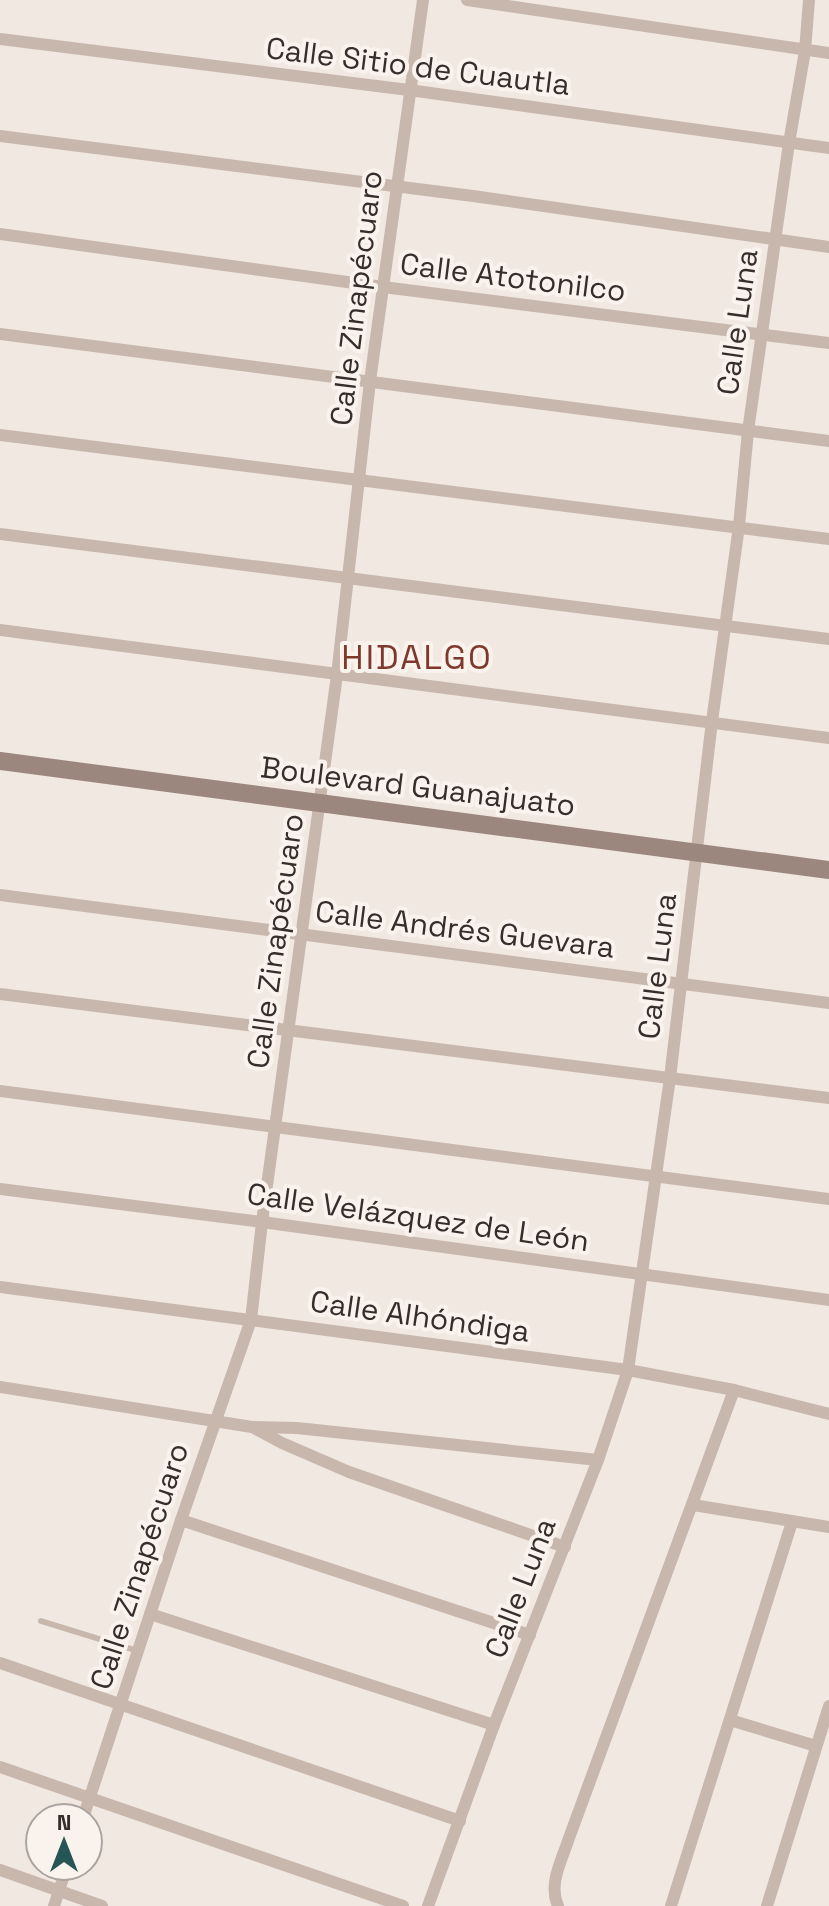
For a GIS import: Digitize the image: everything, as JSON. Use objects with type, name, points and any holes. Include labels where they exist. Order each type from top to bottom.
[{"type":"street","name":"Calle Zinapécuaro","points":[[88,1802],[251,1320],[337,675],[370,381],[423,0]]},
{"type":"street","points":[[467,0],[829,53]]},
{"type":"street","name":"Calle Luna","points":[[428,1906],[494,1725],[598,1460],[628,1370],[670,1078],[712,721],[739,526],[748,431],[774,240],[805,51],[809,0]]},
{"type":"street","name":"Calle Sitio de Cuautla","points":[[0,39],[409,90],[829,148]]},
{"type":"street","points":[[0,136],[397,186],[829,247]]},
{"type":"street","name":"Calle Atotonilco","points":[[0,234],[383,287],[829,343]]},
{"type":"street","points":[[0,334],[829,441]]},
{"type":"street","points":[[0,435],[829,539]]},
{"type":"street","points":[[0,534],[829,639]]},
{"type":"street","points":[[0,630],[829,738]]},
{"type":"street","name":"Boulevard Guanajuato","points":[[0,761],[829,870]]},
{"type":"street","name":"Calle Andrés Guevara","points":[[0,895],[829,1003]]},
{"type":"street","points":[[0,994],[829,1098]]},
{"type":"street","points":[[0,1091],[829,1199]]},
{"type":"street","name":"Calle Velázquez de León","points":[[0,1189],[829,1300]]},
{"type":"street","name":"Calle Alhóndiga","points":[[0,1287],[628,1370],[734,1390],[829,1414]]},
{"type":"street","points":[[0,1387],[252,1427],[297,1428],[598,1460]]},
{"type":"street","points":[[558,1906],[555,1881],[734,1390]]},
{"type":"street","points":[[252,1427],[349,1472],[565,1547]]},
{"type":"street","points":[[693,1505],[829,1527]]},
{"type":"street","points":[[181,1520],[530,1635]]},
{"type":"street","points":[[671,1906],[792,1522]]},
{"type":"street","points":[[150,1614],[494,1725]]},
{"type":"street","points":[[0,1663],[460,1821]]},
{"type":"street","points":[[767,1906],[816,1746],[826,1726],[829,1706]]},
{"type":"street","points":[[730,1720],[816,1746]]},
{"type":"street","points":[[0,1767],[403,1906]]},
{"type":"street","points":[[0,1870],[102,1906]]},
{"type":"street","points":[[54,1906],[62,1882]]},
{"type":"lane","points":[[41,1621],[138,1651]]},
{"type":"district","name":"HIDALGO","points":[[417,657]]}]
